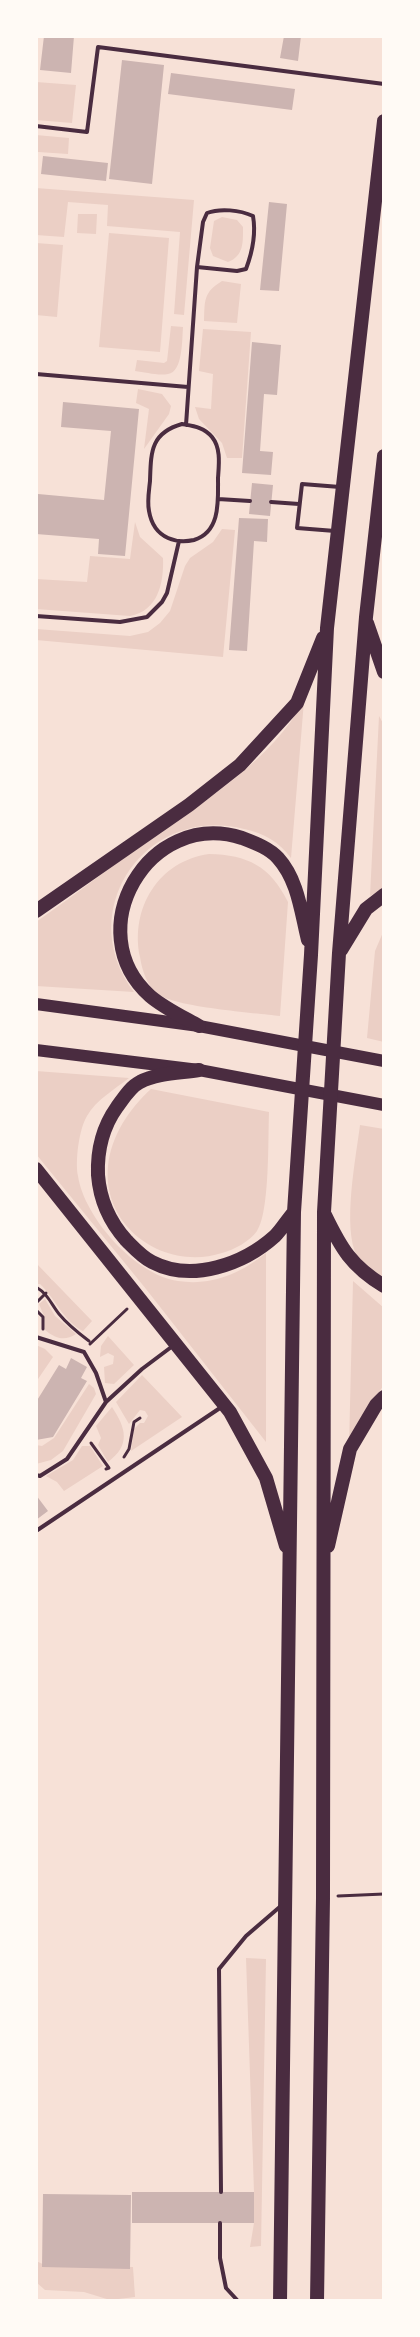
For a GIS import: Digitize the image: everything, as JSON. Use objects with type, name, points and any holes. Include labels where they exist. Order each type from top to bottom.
[{"type":"highway","points":[[280,2301],[294,1212],[311,955],[327,628],[384,121]]},
{"type":"highway","points":[[316,2301],[323,1898],[324,1212],[339,953],[366,617],[384,456]]},
{"type":"highway","points":[[366,617],[384,672]]},
{"type":"highway","points":[[36,911],[188,805],[240,765],[297,703],[327,628]]},
{"type":"highway","points":[[199,1026],[150,996],[138,983],[122,948],[123,908],[128,891],[142,867],[167,846],[193,836],[219,834],[236,836],[265,848],[278,858],[296,888],[311,955]]},
{"type":"highway","points":[[339,953],[366,909],[384,895]]},
{"type":"highway","points":[[199,1070],[149,1077],[137,1084],[109,1118],[100,1140],[98,1162],[103,1205],[110,1220],[134,1248],[152,1262],[194,1271],[215,1268],[238,1260],[275,1236],[294,1212]]},
{"type":"highway","points":[[36,1169],[225,1405],[266,1478],[290,1560]]},
{"type":"highway","points":[[324,1212],[341,1248],[351,1262],[368,1277],[384,1286]]},
{"type":"highway","points":[[322,1571],[350,1449],[376,1405],[384,1397]]},
{"type":"main road","points":[[36,1004],[199,1026],[384,1061]]},
{"type":"main road","points":[[36,1050],[199,1070],[384,1105]]},
{"type":"lane","points":[[36,126],[86,132],[98,48],[384,84]]},
{"type":"lane","points":[[186,425],[188,387],[198,268],[203,222],[207,213],[216,210],[246,213],[253,216],[254,225],[250,259],[246,269],[237,271],[198,268]]},
{"type":"lane","points":[[36,374],[188,387]]},
{"type":"lane","points":[[186,425],[204,430],[212,437],[218,447],[218,499],[213,524],[206,533],[197,539],[179,541],[164,536],[156,529],[150,519],[148,508],[151,454],[154,443],[161,434],[170,428],[186,425]]},
{"type":"lane","points":[[337,532],[296,528],[302,484],[342,487]]},
{"type":"lane","points":[[218,499],[250,501]]},
{"type":"lane","points":[[271,502],[299,504]]},
{"type":"lane","points":[[36,616],[120,622],[147,617],[162,602],[167,593],[179,541]]},
{"type":"lane","points":[[38,1337],[84,1352],[96,1374],[106,1402]]},
{"type":"lane","points":[[36,1475],[40,1476],[67,1459],[106,1402],[142,1369],[176,1343]]},
{"type":"lane","points":[[36,1531],[225,1405]]},
{"type":"lane","points":[[220,2192],[219,1969],[246,1936],[284,1904]]},
{"type":"lane","points":[[220,2223],[220,2258],[226,2288],[238,2301]]},
{"type":"path","points":[[36,1287],[46,1293],[57,1311],[71,1327],[91,1342]]},
{"type":"path","points":[[36,1303],[46,1293]]},
{"type":"path","points":[[84,1352],[91,1342],[130,1307]]},
{"type":"path","points":[[36,1310],[42,1316],[44,1326],[38,1337]]},
{"type":"path","points":[[101,1473],[124,1457],[129,1449],[134,1422],[140,1418]]},
{"type":"path","points":[[85,1434],[109,1468]]},
{"type":"path","points":[[323,1898],[384,1894]]},
{"type":"shaded area","points":[[36,82],[76,85],[72,123],[36,120]]},
{"type":"shaded area","points":[[36,135],[69,138],[68,154],[38,152],[37,173]]},
{"type":"shaded area","points":[[36,188],[194,200],[184,315],[174,314],[180,232],[107,226],[108,205],[68,202],[64,237],[36,235]]},
{"type":"shaded area","points":[[78,214],[97,214],[96,234],[77,233]]},
{"type":"shaded area","points":[[222,217],[237,220],[243,227],[242,248],[237,256],[228,262],[213,256],[210,248],[214,221]]},
{"type":"shaded area","points":[[109,233],[169,238],[160,352],[99,347]]},
{"type":"shaded area","points":[[36,243],[63,245],[57,317],[36,315]]},
{"type":"shaded area","points":[[222,281],[241,284],[237,323],[204,321],[208,293]]},
{"type":"shaded area","points":[[171,326],[183,327],[181,354],[177,368],[168,374],[135,371],[137,360],[164,363],[167,361]]},
{"type":"shaded area","points":[[203,329],[251,332],[242,458],[227,458],[222,443],[199,419],[195,407],[211,409],[213,374],[199,371]]},
{"type":"shaded area","points":[[138,389],[162,394],[171,406],[169,414],[144,449],[149,409],[136,403]]},
{"type":"shaded area","points":[[135,522],[140,537],[163,558],[160,586],[153,602],[147,608],[130,616],[36,609],[36,579],[87,582],[90,556],[130,559]]},
{"type":"shaded area","points":[[222,529],[235,530],[223,657],[36,640],[36,629],[130,636],[148,632],[160,623],[170,611],[185,566],[190,558],[213,542]]},
{"type":"shaded area","points":[[304,701],[291,858],[270,839],[244,829],[209,825],[177,832],[150,848],[129,870],[116,898],[111,928],[117,960],[134,992],[36,986],[36,922],[238,776],[275,741]]},
{"type":"shaded area","points":[[379,716],[384,725],[384,888],[370,896]]},
{"type":"shaded area","points":[[209,854],[235,857],[256,865],[274,879],[288,902],[280,1016],[216,1009],[167,999],[154,991],[146,977],[141,962],[138,939],[139,922],[144,905],[162,877],[175,866],[191,858]]},
{"type":"shaded area","points":[[384,930],[384,1042],[367,1038],[375,951]]},
{"type":"shaded area","points":[[36,1071],[129,1078],[101,1100],[87,1116],[78,1145],[77,1162],[82,1192],[90,1209],[114,1242],[129,1256],[145,1268],[162,1276],[178,1281],[202,1282],[225,1277],[246,1267],[266,1253],[266,1442],[146,1289],[36,1154]]},
{"type":"shaded area","points":[[151,1089],[269,1112],[266,1192],[261,1221],[254,1235],[232,1250],[201,1257],[180,1256],[160,1250],[142,1240],[127,1226],[115,1209],[109,1189],[108,1166],[113,1144],[122,1124],[135,1105]]},
{"type":"shaded area","points":[[360,1125],[384,1129],[384,1277],[362,1263],[357,1256],[353,1244],[350,1211],[351,1192]]},
{"type":"shaded area","points":[[36,1263],[92,1321],[83,1331],[70,1322],[40,1284],[36,1284]]},
{"type":"shaded area","points":[[353,1281],[384,1308],[384,1385],[367,1408],[349,1447]]},
{"type":"shaded area","points":[[45,1299],[55,1316],[76,1334],[68,1338],[60,1338],[45,1330],[44,1316],[39,1304]]},
{"type":"shaded area","points":[[108,1336],[134,1365],[114,1384],[105,1383],[104,1367],[113,1364],[114,1356],[108,1353],[100,1357],[101,1346]]},
{"type":"shaded area","points":[[36,1345],[45,1349],[53,1357],[36,1382]]},
{"type":"shaded area","points":[[142,1375],[182,1417],[131,1451],[134,1429],[140,1423],[144,1423],[148,1416],[145,1411],[140,1410],[129,1424],[116,1402]]},
{"type":"shaded area","points":[[89,1384],[94,1388],[96,1394],[63,1451],[51,1460],[36,1464],[36,1445],[42,1446],[54,1438]]},
{"type":"shaded area","points":[[112,1407],[121,1422],[124,1436],[120,1449],[108,1462],[98,1445],[101,1438],[96,1426]]},
{"type":"shaded area","points":[[82,1446],[90,1446],[103,1466],[64,1491],[57,1482],[46,1476],[73,1460]]},
{"type":"shaded area","points":[[246,1958],[266,1959],[261,2246],[250,2247],[254,2223],[254,2192]]},
{"type":"shaded area","points":[[36,2261],[45,2265],[133,2267],[135,2297],[110,2300],[84,2292],[45,2290],[36,2282]]},
{"type":"building","points":[[44,36],[74,36],[71,73],[40,70]]},
{"type":"building","points":[[284,36],[301,36],[298,61],[280,58]]},
{"type":"building","points":[[122,60],[164,65],[152,184],[109,179]]},
{"type":"building","points":[[171,73],[295,89],[292,110],[168,94]]},
{"type":"building","points":[[43,156],[108,163],[106,181],[41,174]]},
{"type":"building","points":[[269,202],[287,204],[279,291],[260,290]]},
{"type":"building","points":[[252,342],[281,345],[277,395],[264,394],[260,451],[273,452],[271,475],[242,473]]},
{"type":"building","points":[[63,402],[139,409],[125,556],[98,554],[99,539],[36,534],[38,494],[104,500],[111,431],[61,427]]},
{"type":"building","points":[[252,483],[273,485],[270,516],[249,514]]},
{"type":"building","points":[[239,518],[268,519],[267,542],[254,541],[247,651],[229,650]]},
{"type":"building","points":[[71,1358],[87,1367],[81,1378],[87,1381],[53,1437],[36,1440],[36,1402],[59,1365],[66,1369]]},
{"type":"building","points":[[36,1495],[48,1511],[36,1520]]},
{"type":"building","points":[[132,2192],[254,2192],[254,2223],[132,2223]]},
{"type":"building","points":[[43,2194],[131,2195],[130,2269],[42,2267]]}]
